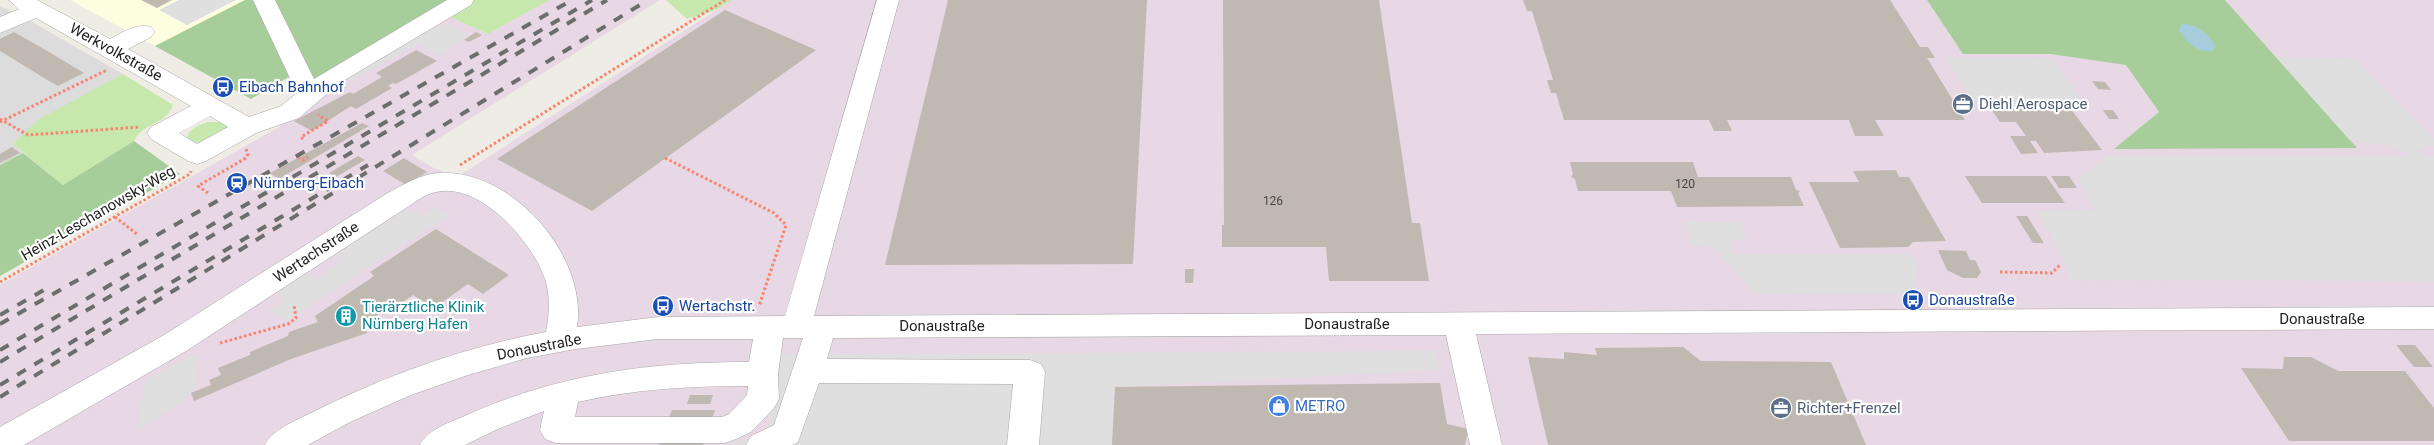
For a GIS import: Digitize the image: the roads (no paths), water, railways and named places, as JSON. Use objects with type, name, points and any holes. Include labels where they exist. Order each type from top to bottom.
[{"type":"street","points":[[264,0],[310,95]]},
{"type":"street","points":[[210,106],[160,133],[197,155],[246,138],[290,112],[329,79],[463,0]]},
{"type":"street","points":[[564,392],[556,430],[725,430],[740,423],[763,398],[763,374],[808,281],[888,0]]},
{"type":"street","points":[[0,26],[29,4]]},
{"type":"street","name":"Werkvolkstraße","points":[[29,4],[120,53],[210,106],[246,138]]},
{"type":"street","points":[[120,53],[143,32]]},
{"type":"street","name":"Wertachstraße","points":[[0,443],[175,343],[396,201],[429,184],[451,183],[469,185],[482,190],[520,218],[535,234],[547,252],[562,297],[564,306],[559,341]]},
{"type":"street","name":"Donaustraße","points":[[281,445],[366,401],[428,376],[494,356],[559,341],[658,328],[2434,318]]},
{"type":"street","points":[[1459,324],[1486,445]]},
{"type":"street","points":[[785,327],[807,371]]},
{"type":"street","points":[[775,439],[807,371]]},
{"type":"street","points":[[807,371],[1030,372],[1023,445]]},
{"type":"street","points":[[436,445],[494,415],[564,392],[660,376],[763,374]]},
{"type":"water","points":[[2182,24],[2197,27],[2205,33],[2215,44],[2214,50],[2202,50],[2193,46],[2179,30]]},
{"type":"railway","points":[[0,324],[572,0]]},
{"type":"railway","points":[[0,350],[592,0]]},
{"type":"railway","points":[[0,362],[607,0]]},
{"type":"railway","points":[[0,397],[648,0]]},
{"type":"railway","points":[[0,385],[368,165]]},
{"type":"railway","points":[[0,315],[44,290]]},
{"type":"place","name":"Eibach Bahnhof","points":[[223,87]]},
{"type":"place","name":"Diehl Aerospace","points":[[1963,104]]},
{"type":"place","name":"Nürnberg-Eibach","points":[[237,183]]},
{"type":"place","name":"Donaustraße","points":[[1913,300]]},
{"type":"place","name":"Wertachstr.","points":[[663,306]]},
{"type":"place","name":"Tierärztliche Klinik Nürnberg Hafen","points":[[346,316]]},
{"type":"place","name":"METRO","points":[[1279,406]]},
{"type":"place","name":"Richter+Frenzel","points":[[1781,408]]}]
